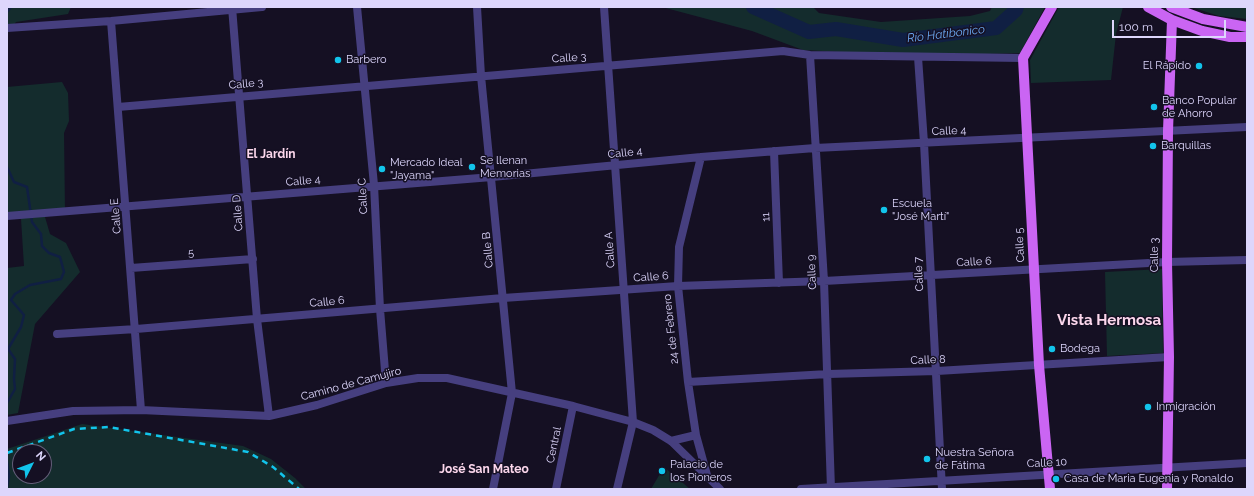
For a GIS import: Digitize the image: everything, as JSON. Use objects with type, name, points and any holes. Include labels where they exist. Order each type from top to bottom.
[{"type":"main road","points":[[1023,58],[1052,7]]},
{"type":"main road","points":[[1148,7],[1172,20],[1202,31],[1230,37],[1247,37]]},
{"type":"main road","points":[[1171,7],[1203,19],[1247,27]]},
{"type":"main road","name":"Calle 3","points":[[1167,489],[1169,358],[1167,262],[1168,131],[1172,20]]},
{"type":"main road","name":"Calle 5","points":[[1023,58],[1026,139],[1039,366],[1050,489]]},
{"type":"street","points":[[7,28],[111,21],[232,8],[262,7]]},
{"type":"street","name":"Calle C","points":[[357,7],[366,87],[374,185],[380,309],[386,383]]},
{"type":"street","name":"Calle B","points":[[477,7],[481,76],[512,393],[493,489]]},
{"type":"street","name":"Calle A","points":[[604,7],[633,422],[617,489]]},
{"type":"street","name":"Calle D","points":[[232,8],[257,320],[269,416]]},
{"type":"street","name":"Calle E","points":[[111,21],[136,329],[141,410]]},
{"type":"street","name":"Calle 3","points":[[118,107],[481,76],[608,67],[783,51],[810,55],[1023,58]]},
{"type":"street","name":"Calle 9","points":[[810,55],[824,281],[831,488]]},
{"type":"street","name":"Calle 7","points":[[918,57],[937,371],[942,489]]},
{"type":"street","name":"Calle 4","points":[[7,216],[374,185],[492,177],[701,157],[815,148],[1026,139],[1247,127]]},
{"type":"street","name":"11","points":[[774,151],[779,283]]},
{"type":"street","name":"24 de Febrero","points":[[701,157],[679,247],[678,286],[688,382],[696,435],[707,475]]},
{"type":"street","name":"5","points":[[131,268],[253,259]]},
{"type":"street","name":"Calle 6","points":[[57,334],[257,320],[503,298],[678,286],[824,281],[1167,262],[1247,260]]},
{"type":"street","name":"Calle 8","points":[[688,382],[828,374],[1039,366],[1169,358]]},
{"type":"street","name":"Camino de Camujiro","points":[[10,420],[73,411],[141,410],[269,416],[317,405],[386,383],[418,378],[447,378],[573,406],[633,422],[653,430],[670,441],[720,489]]},
{"type":"street","name":"Central","points":[[556,489],[573,406]]},
{"type":"street","points":[[670,441],[696,435]]},
{"type":"street","name":"Calle 10","points":[[801,489],[1049,474],[1168,469],[1247,463]]},
{"type":"green space","points":[[7,7],[71,7],[68,14],[16,22],[7,34]]},
{"type":"green space","points":[[662,7],[813,7],[819,13],[881,22],[970,16],[990,11],[992,7],[1045,7],[1020,53],[918,56],[803,50],[752,31]]},
{"type":"green space","points":[[1059,7],[1123,7],[1116,34],[1111,80],[1031,83],[1030,60]]},
{"type":"green space","points":[[1191,7],[1247,7],[1247,19],[1219,16]]},
{"type":"green space","points":[[62,82],[68,93],[69,121],[64,133],[65,212],[45,217],[50,234],[66,243],[80,272],[35,324],[18,413],[7,415],[7,268],[24,266],[21,219],[7,219],[7,87]]},
{"type":"green space","points":[[1162,269],[1163,353],[1107,356],[1105,272]]},
{"type":"green space","points":[[82,424],[243,446],[271,459],[306,489],[7,489],[7,449],[12,447],[12,484],[52,484],[52,444],[22,444]]},
{"type":"green space","points":[[664,467],[690,489],[651,489]]},
{"type":"waterway","points":[[7,12],[11,7]]},
{"type":"waterway","name":"Río Hatibonico","points":[[753,7],[809,32],[836,29],[903,40],[996,28],[1016,10],[1017,7]]},
{"type":"waterway","points":[[7,167],[14,182],[27,187],[32,222],[41,234],[42,246],[49,253],[60,257],[64,272],[61,279],[30,285],[15,294],[11,300],[24,315],[21,327],[8,349],[15,359],[15,389],[7,403]]},
{"type":"waterway","points":[[7,461],[9,476],[7,487]]},
{"type":"railway","points":[[7,453],[74,429],[109,427],[248,452],[273,467],[299,489]]},
{"type":"place","name":"Barbero","points":[[338,60]]},
{"type":"place","name":"El Rápido","points":[[1199,66]]},
{"type":"place","name":"Banco Popular de Ahorro","points":[[1154,107]]},
{"type":"place","name":"Barquillas","points":[[1153,146]]},
{"type":"place","name":"Se llenan Memorias","points":[[472,167]]},
{"type":"place","name":"Mercado Ideal \"Jayama\"","points":[[382,169]]},
{"type":"place","name":"Escuela \"José Martí\"","points":[[884,210]]},
{"type":"place","name":"Bodega","points":[[1052,349]]},
{"type":"place","name":"Inmigración","points":[[1148,407]]},
{"type":"place","name":"Nuestra Señora de Fátima","points":[[927,459]]},
{"type":"place","name":"Palacio de los Pioneros","points":[[662,471]]},
{"type":"place","name":"Casa de Maria Eugenia y Ronaldo","points":[[1056,479]]},
{"type":"district","name":"El Jardín","points":[[271,154]]},
{"type":"district","name":"Vista Hermosa","points":[[1109,320]]},
{"type":"district","name":"José San Mateo","points":[[484,469]]}]
